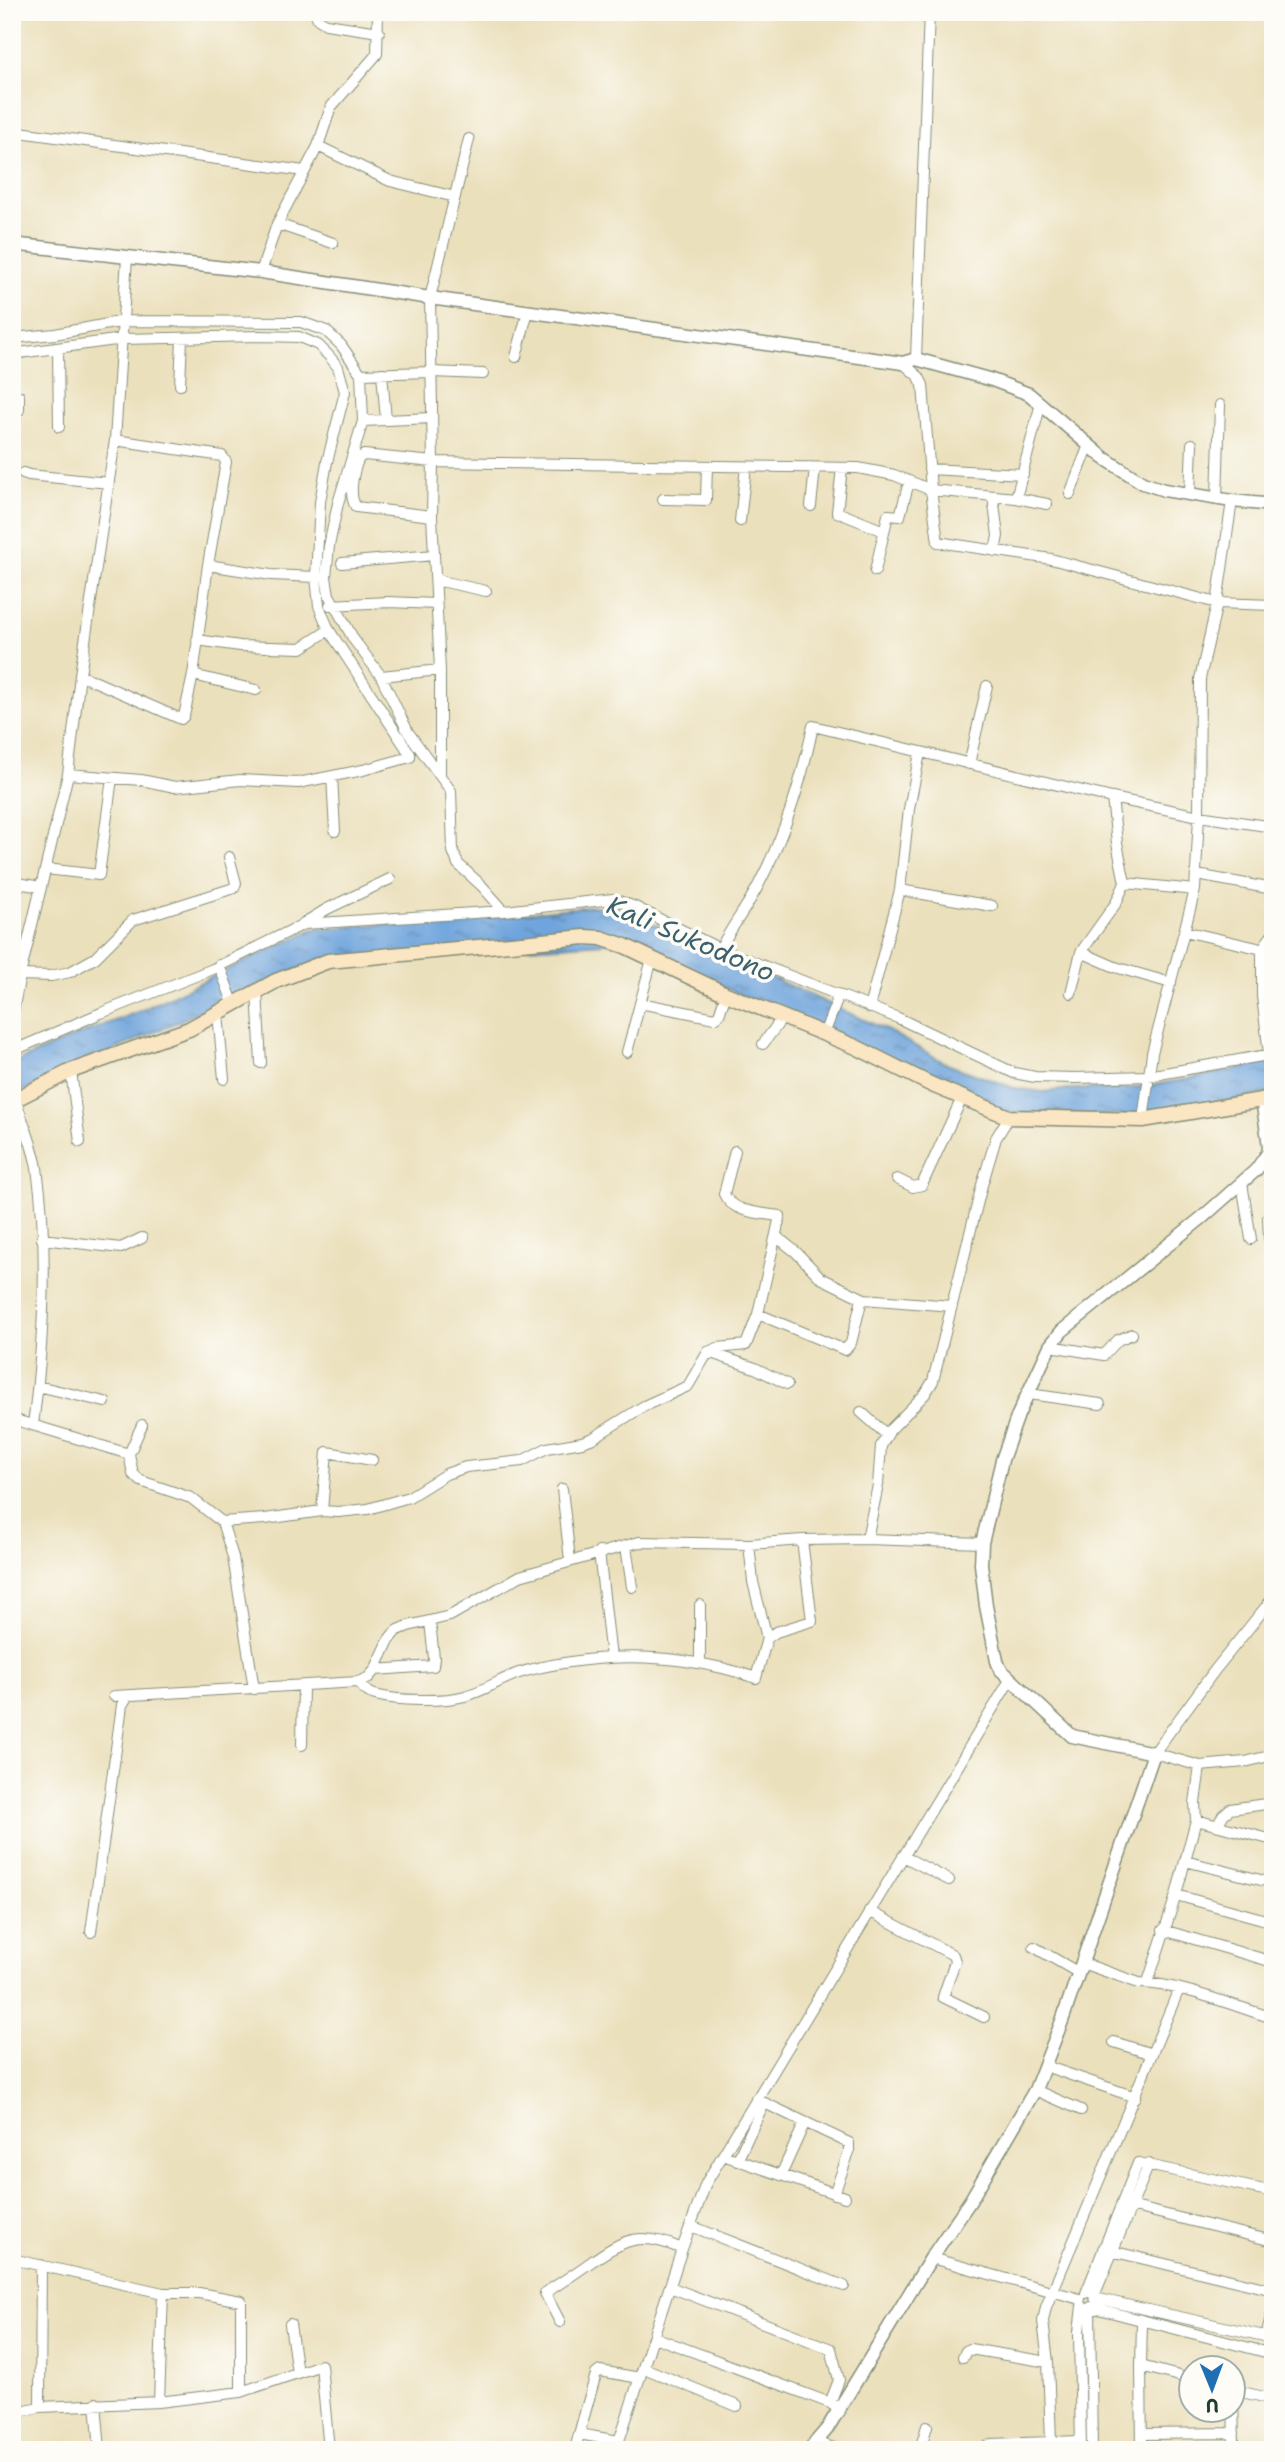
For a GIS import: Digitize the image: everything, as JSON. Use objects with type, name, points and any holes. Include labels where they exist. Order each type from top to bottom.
[{"type":"main road","points":[[14,1099],[71,1071],[189,1028],[218,1014],[233,1002],[328,961],[557,939],[601,938],[652,958],[726,994],[825,1033],[962,1098],[1009,1117],[1143,1119],[1268,1099]]},
{"type":"street","points":[[315,12],[318,19],[326,24],[379,32]]},
{"type":"street","points":[[261,272],[277,224],[317,146],[331,107],[377,54],[378,12]]},
{"type":"street","points":[[929,12],[910,361],[922,381],[938,542],[1051,559],[1217,603],[1273,605]]},
{"type":"street","points":[[12,131],[304,171]]},
{"type":"street","points":[[440,773],[440,670],[432,516],[430,298],[469,139]]},
{"type":"street","points":[[317,146],[390,181],[455,197]]},
{"type":"street","points":[[277,224],[333,243]]},
{"type":"street","points":[[12,244],[261,272],[430,298],[910,361],[1013,386],[1041,403],[1115,466],[1143,482],[1164,490],[1273,505]]},
{"type":"street","points":[[12,1017],[68,774],[115,440],[127,258]]},
{"type":"street","points":[[516,357],[528,311]]},
{"type":"street","points":[[12,338],[123,329],[280,329],[300,322],[326,331],[341,345],[361,374],[363,421],[338,503],[329,546],[329,630],[410,756],[298,783],[240,780],[187,787],[68,774]]},
{"type":"street","points":[[12,354],[58,349],[123,329],[154,330],[182,338],[252,329],[280,329],[318,345],[338,367],[345,385],[344,402],[327,463],[320,502],[316,577],[327,605],[381,676],[408,732],[440,773],[453,796],[453,851],[458,864],[482,886],[497,911]]},
{"type":"street","points":[[180,385],[182,338]]},
{"type":"street","points":[[58,349],[59,427]]},
{"type":"street","points":[[382,373],[386,420]]},
{"type":"street","points":[[361,374],[483,374]]},
{"type":"street","points":[[12,394],[19,396],[19,410]]},
{"type":"street","points":[[1016,498],[1041,403]]},
{"type":"street","points":[[1217,499],[1220,405]]},
{"type":"street","points":[[363,421],[432,418]]},
{"type":"street","points":[[80,675],[181,719],[184,716],[193,675],[226,462],[225,457],[115,440]]},
{"type":"street","points":[[1190,494],[1192,444]]},
{"type":"street","points":[[1070,494],[1089,445]]},
{"type":"street","points":[[432,516],[362,509],[353,504],[359,458],[363,455],[433,462],[842,468],[894,475],[931,491],[1016,498],[1047,504]]},
{"type":"street","points":[[663,499],[707,499],[707,466]]},
{"type":"street","points":[[740,521],[746,467]]},
{"type":"street","points":[[811,506],[815,468]]},
{"type":"street","points":[[842,468],[837,512],[884,531]]},
{"type":"street","points":[[929,469],[1023,474]]},
{"type":"street","points":[[23,473],[108,483]]},
{"type":"street","points":[[875,571],[888,515],[900,516],[909,482]]},
{"type":"street","points":[[993,496],[998,536],[995,551]]},
{"type":"street","points":[[1143,1119],[1147,1079],[1195,890],[1199,816],[1200,679],[1217,603],[1232,501]]},
{"type":"street","points":[[342,563],[434,555]]},
{"type":"street","points":[[208,565],[271,575],[316,577]]},
{"type":"street","points":[[436,580],[486,591]]},
{"type":"street","points":[[327,605],[389,602],[436,604]]},
{"type":"street","points":[[197,640],[240,646],[301,648],[329,630]]},
{"type":"street","points":[[381,676],[440,670]]},
{"type":"street","points":[[193,675],[256,690]]},
{"type":"street","points":[[969,764],[987,686]]},
{"type":"street","points":[[720,949],[760,883],[787,820],[805,769],[813,726],[1112,798],[1199,816],[1273,827]]},
{"type":"street","points":[[869,1008],[900,890],[909,808],[920,753]]},
{"type":"street","points":[[332,776],[335,831]]},
{"type":"street","points":[[46,869],[99,876],[112,778]]},
{"type":"street","points":[[1071,993],[1081,951],[1116,903],[1125,883],[1112,798]]},
{"type":"street","points":[[20,975],[51,976],[70,972],[95,958],[133,920],[234,888],[236,883],[229,857]]},
{"type":"street","points":[[1197,875],[1273,889]]},
{"type":"street","points":[[12,1051],[219,968],[304,924],[327,909],[390,879]]},
{"type":"street","points":[[12,881],[41,887]]},
{"type":"street","points":[[1125,883],[1195,890]]},
{"type":"street","points":[[900,890],[992,906]]},
{"type":"street","points":[[304,924],[497,911],[612,899],[635,906],[720,949],[837,998],[898,1018],[1014,1073],[1035,1077],[1147,1079],[1271,1054],[1262,996],[1262,949],[1273,934]]},
{"type":"street","points":[[1184,931],[1262,949]]},
{"type":"street","points":[[1081,951],[1115,967],[1171,984]]},
{"type":"street","points":[[627,1052],[652,958]]},
{"type":"street","points":[[219,968],[233,1002]]},
{"type":"street","points":[[257,991],[261,1063]]},
{"type":"street","points":[[640,1003],[715,1018],[719,1015],[726,994]]},
{"type":"street","points":[[825,1033],[837,998]]},
{"type":"street","points":[[218,1014],[224,1079]]},
{"type":"street","points":[[763,1044],[783,1017]]},
{"type":"street","points":[[71,1071],[80,1142]]},
{"type":"street","points":[[12,1074],[14,1099],[31,1138],[37,1168],[42,1238],[43,1296],[33,1425]]},
{"type":"street","points":[[897,1179],[914,1187],[922,1185],[962,1098]]},
{"type":"street","points":[[1268,1099],[1268,1153],[1242,1183],[1075,1319],[1050,1346],[1018,1415],[977,1543],[996,1661],[1010,1680],[1072,1736],[1154,1753],[1200,1766],[1245,1762],[1273,1755]]},
{"type":"street","points":[[867,1539],[878,1485],[881,1446],[887,1435],[925,1394],[933,1381],[972,1221],[996,1138],[1009,1117]]},
{"type":"street","points":[[222,1522],[368,1509],[409,1497],[446,1474],[466,1467],[522,1461],[547,1448],[582,1442],[644,1406],[688,1386],[708,1352],[718,1348],[746,1346],[758,1314],[780,1216],[739,1208],[726,1199],[724,1194],[735,1151]]},
{"type":"street","points":[[1242,1183],[1251,1239]]},
{"type":"street","points":[[1269,1238],[1268,1218],[1273,1210]]},
{"type":"street","points":[[777,1237],[821,1278],[862,1298],[952,1306]]},
{"type":"street","points":[[42,1238],[121,1248],[142,1238]]},
{"type":"street","points":[[758,1314],[845,1350],[851,1343],[862,1298]]},
{"type":"street","points":[[1050,1346],[1104,1355],[1118,1340],[1132,1334]]},
{"type":"street","points":[[708,1352],[755,1368],[787,1384]]},
{"type":"street","points":[[38,1386],[105,1402]]},
{"type":"street","points":[[1029,1394],[1100,1404]]},
{"type":"street","points":[[861,1412],[887,1435]]},
{"type":"street","points":[[12,1419],[129,1454]]},
{"type":"street","points":[[142,1425],[129,1454],[133,1474],[141,1481],[191,1498],[222,1522],[233,1557],[254,1689]]},
{"type":"street","points":[[322,1511],[327,1452],[372,1460]]},
{"type":"street","points":[[562,1489],[570,1560]]},
{"type":"street","points":[[91,1932],[120,1696],[358,1682],[368,1678],[375,1670],[390,1638],[408,1626],[458,1613],[520,1576],[639,1542],[749,1544],[867,1539],[977,1543]]},
{"type":"street","points":[[767,1639],[776,1632],[811,1621],[802,1540]]},
{"type":"street","points":[[358,1682],[365,1691],[375,1695],[447,1698],[464,1696],[517,1674],[540,1668],[611,1658],[700,1662],[757,1678],[767,1639],[753,1582],[749,1544]]},
{"type":"street","points":[[626,1546],[632,1587]]},
{"type":"street","points":[[599,1552],[611,1658]]},
{"type":"street","points":[[1271,1600],[1273,1619]]},
{"type":"street","points":[[839,2450],[813,2446],[835,2406],[971,2201],[1035,2090],[1154,1753],[1271,1600]]},
{"type":"street","points":[[700,1605],[700,1662]]},
{"type":"street","points":[[375,1670],[433,1666],[430,1622]]},
{"type":"street","points":[[579,2434],[617,2445],[706,2183],[760,2101],[869,1911],[1010,1680]]},
{"type":"street","points":[[302,1745],[303,1687]]},
{"type":"street","points":[[1147,1982],[1176,1895],[1196,1820],[1195,1803],[1200,1766]]},
{"type":"street","points":[[1218,1825],[1230,1809],[1273,1803]]},
{"type":"street","points":[[1196,1820],[1273,1840]]},
{"type":"street","points":[[903,1856],[949,1880]]},
{"type":"street","points":[[1185,1861],[1273,1883]]},
{"type":"street","points":[[1176,1895],[1273,1923]]},
{"type":"street","points":[[869,1911],[953,1955],[955,1961],[944,1998],[984,2017]]},
{"type":"street","points":[[1163,1930],[1273,1962]]},
{"type":"street","points":[[1034,1947],[1080,1968],[1139,1983],[1147,1982],[1179,1989],[1273,2018]]},
{"type":"street","points":[[1051,2441],[1048,2362],[1043,2321],[1051,2292],[1179,1989]]},
{"type":"street","points":[[1114,2042],[1152,2054]]},
{"type":"street","points":[[1045,2066],[1135,2097]]},
{"type":"street","points":[[1035,2090],[1081,2110]]},
{"type":"street","points":[[760,2101],[849,2143],[849,2152],[834,2194]]},
{"type":"street","points":[[737,2161],[760,2101]]},
{"type":"street","points":[[780,2175],[804,2122]]},
{"type":"street","points":[[723,2155],[845,2197]]},
{"type":"street","points":[[987,2450],[990,2444],[1037,2446],[1051,2441],[1081,2445],[1079,2332],[1107,2251],[1149,2164],[1273,2192]]},
{"type":"street","points":[[1128,2206],[1273,2241]]},
{"type":"street","points":[[691,2226],[844,2286]]},
{"type":"street","points":[[560,2322],[545,2293],[615,2245],[632,2239],[661,2239],[682,2249]]},
{"type":"street","points":[[1107,2251],[1273,2290]]},
{"type":"street","points":[[931,2258],[1088,2301],[1269,2337],[1273,2309]]},
{"type":"street","points":[[12,2259],[163,2293],[199,2292],[241,2301],[241,2392]]},
{"type":"street","points":[[40,2407],[41,2265]]},
{"type":"street","points":[[670,2287],[831,2349],[838,2350],[842,2344]]},
{"type":"street","points":[[159,2402],[163,2293]]},
{"type":"street","points":[[1088,2301],[1142,2322],[1273,2354]]},
{"type":"street","points":[[1088,2301],[1092,2450]]},
{"type":"street","points":[[1142,2322],[1142,2450]]},
{"type":"street","points":[[290,2324],[298,2373]]},
{"type":"street","points":[[654,2337],[835,2406]]},
{"type":"street","points":[[831,2349],[839,2380],[835,2406]]},
{"type":"street","points":[[963,2357],[970,2349],[1048,2362]]},
{"type":"street","points":[[12,2413],[40,2407],[159,2402],[241,2392],[321,2365],[330,2450]]},
{"type":"street","points":[[1141,2366],[1176,2375]]},
{"type":"street","points":[[575,2450],[597,2371],[642,2373],[737,2406]]},
{"type":"street","points":[[1234,2450],[1233,2390],[1273,2399]]},
{"type":"street","points":[[96,2403],[100,2450]]},
{"type":"street","points":[[920,2450],[927,2426]]},
{"type":"street","points":[[1142,2434],[1234,2433]]},
{"type":"water","points":[[593,906],[615,908],[668,930],[888,1031],[949,1065],[1014,1088],[1043,1092],[1125,1089],[1273,1062],[1273,1092],[1156,1116],[1006,1113],[622,942],[323,960],[266,982],[12,1096],[12,1064],[140,1011],[314,929],[464,919]]},
{"type":"water label","name":"Kali Sukodono","points":[[691,938]]}]
